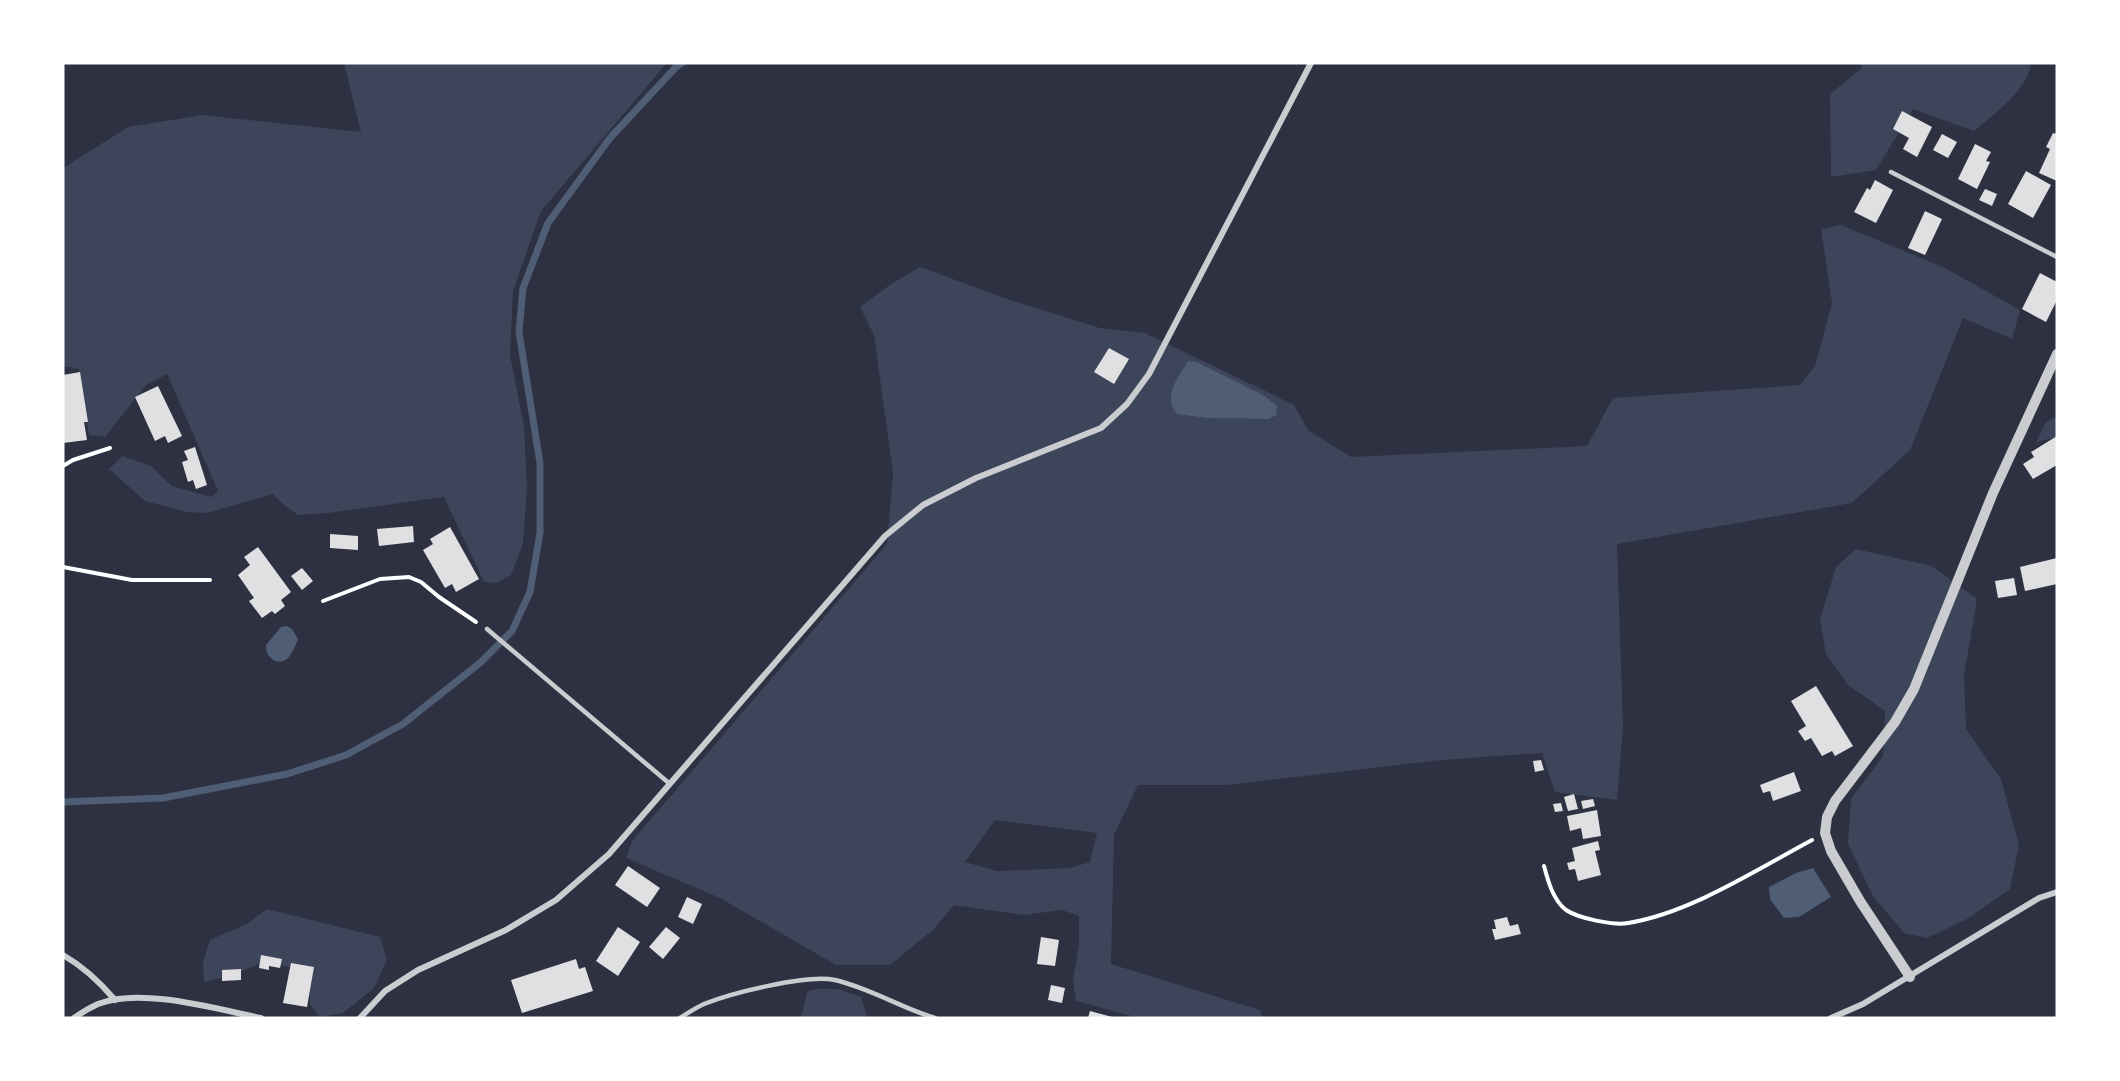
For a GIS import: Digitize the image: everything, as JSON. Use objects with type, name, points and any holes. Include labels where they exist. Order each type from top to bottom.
[{"type":"street","points":[[360,1018],[384,991],[418,970],[506,930],[556,900],[609,854],[892,530],[923,505],[976,478],[1101,428],[1127,404],[1149,374],[1311,63]]},
{"type":"street","points":[[1910,977],[1860,901],[1831,850],[1826,833],[1827,818],[1835,801],[1895,722],[1914,689],[1993,494],[2052,375],[2057,354]]},
{"type":"street","points":[[1832,1018],[1863,1004],[1910,977],[2039,898],[2057,892]]},
{"type":"street","points":[[63,955],[82,966],[115,1000]]},
{"type":"street","points":[[74,1018],[98,1004],[115,1000],[153,998],[261,1018]]},
{"type":"lane","points":[[1891,172],[2057,257]]},
{"type":"lane","points":[[487,629],[670,784]]},
{"type":"lane","points":[[680,1018],[704,1004],[760,988],[808,979],[834,980],[935,1018]]},
{"type":"path","points":[[63,466],[73,460],[110,448]]},
{"type":"path","points":[[63,567],[132,580],[210,580]]},
{"type":"path","points":[[323,601],[380,579],[409,576],[487,629]]},
{"type":"path","points":[[1544,866],[1551,890],[1565,909],[1580,916],[1626,924],[1648,919],[1699,900],[1826,833]]},
{"type":"shaded area","points":[[344,63],[667,63],[541,211],[513,291],[510,355],[524,426],[527,488],[523,544],[511,575],[497,583],[484,582],[444,497],[298,515],[273,494],[207,513],[187,512],[145,501],[109,469],[122,456],[151,466],[172,486],[211,497],[218,491],[167,374],[146,385],[105,437],[89,435],[79,369],[63,366],[63,168],[128,127],[203,115],[361,132]]},
{"type":"shaded area","points":[[1862,63],[2031,63],[2029,73],[2017,92],[1974,131],[1913,109],[1876,170],[1831,177],[1830,94],[1861,69]]},
{"type":"shaded area","points":[[1841,225],[1943,267],[2020,310],[2012,339],[1963,318],[1910,450],[1852,503],[1617,544],[1623,727],[1617,800],[1555,792],[1542,753],[1441,760],[1228,785],[1138,785],[1114,835],[1111,964],[1260,1010],[1262,1018],[1139,1018],[1076,1001],[1073,980],[1079,945],[1079,916],[1062,910],[1024,915],[954,905],[934,929],[890,965],[836,965],[720,898],[626,858],[633,840],[887,544],[893,473],[874,335],[860,307],[891,284],[920,267],[1010,300],[1100,328],[1145,333],[1294,405],[1309,431],[1351,457],[1587,446],[1613,398],[1800,385],[1815,366],[1832,303],[1821,229]],"holes":[[[1188,361],[1197,362],[1263,395],[1276,417],[1269,419],[1208,418]],[[995,820],[1097,833],[1090,862],[1070,868],[997,871],[965,862]]]},
{"type":"shaded area","points":[[1188,361],[1197,362],[1263,395],[1277,406],[1276,416],[1269,419],[1208,418],[1177,414],[1173,408],[1171,394]]},
{"type":"shaded area","points":[[2057,417],[2057,437],[2036,442],[2046,422]]},
{"type":"shaded area","points":[[1856,549],[1932,566],[1977,599],[1964,676],[1966,729],[2001,779],[2019,845],[2010,889],[1967,919],[1927,938],[1904,933],[1873,896],[1848,844],[1851,799],[1883,756],[1885,711],[1848,685],[1826,654],[1820,619],[1836,567]]},
{"type":"shaded area","points":[[287,626],[292,629],[298,639],[294,649],[285,660],[281,662],[273,660],[266,650],[266,645],[281,627]]},
{"type":"shaded area","points":[[1813,868],[1831,897],[1799,917],[1784,918],[1770,899],[1769,887],[1796,873]]},
{"type":"shaded area","points":[[267,909],[380,937],[387,960],[374,988],[343,1013],[319,1017],[310,1004],[310,971],[263,962],[230,976],[204,982],[203,962],[210,940],[247,924]]},
{"type":"shaded area","points":[[815,989],[838,989],[861,997],[867,1015],[864,1018],[801,1018],[807,992]]},
{"type":"building","points":[[1902,111],[1932,127],[1917,157],[1903,149],[1909,138],[1893,129]]},
{"type":"building","points":[[2053,133],[2057,134],[2057,181],[2039,173],[2050,149],[2046,147]]},
{"type":"building","points":[[1942,134],[1957,142],[1948,158],[1933,150]]},
{"type":"building","points":[[1975,144],[1991,152],[1986,161],[1990,162],[1977,189],[1958,179]]},
{"type":"building","points":[[2026,171],[2051,185],[2033,218],[2008,204]]},
{"type":"building","points":[[1875,180],[1893,190],[1876,223],[1854,212],[1867,188],[1870,190]]},
{"type":"building","points":[[1985,189],[1997,194],[1992,206],[1979,200]]},
{"type":"building","points":[[1925,211],[1942,219],[1925,255],[1908,248]]},
{"type":"building","points":[[2040,273],[2057,282],[2057,300],[2046,322],[2022,309]]},
{"type":"building","points":[[1109,348],[1129,359],[1114,384],[1094,372]]},
{"type":"building","points":[[80,372],[88,422],[84,422],[87,440],[63,443],[63,375]]},
{"type":"building","points":[[158,386],[182,436],[168,443],[165,436],[155,441],[135,397]]},
{"type":"building","points":[[2057,436],[2057,465],[2033,479],[2023,464],[2034,457],[2031,452]]},
{"type":"building","points":[[195,447],[207,485],[196,489],[193,480],[188,482],[182,462],[188,460],[184,451]]},
{"type":"building","points":[[413,526],[414,542],[379,546],[377,529]]},
{"type":"building","points":[[450,527],[479,579],[456,592],[452,584],[445,588],[423,550],[433,544],[430,539]]},
{"type":"building","points":[[330,534],[358,536],[358,550],[330,548]]},
{"type":"building","points":[[258,547],[291,592],[281,600],[285,606],[275,614],[272,611],[262,618],[249,601],[254,598],[238,575],[250,565],[244,557]]},
{"type":"building","points":[[2057,558],[2057,584],[2025,591],[2020,567]]},
{"type":"building","points":[[302,568],[313,581],[302,590],[291,576]]},
{"type":"building","points":[[2014,578],[2017,595],[1998,598],[1995,581]]},
{"type":"building","points":[[1816,686],[1853,746],[1835,756],[1832,751],[1822,756],[1811,738],[1805,741],[1798,731],[1806,726],[1791,701]]},
{"type":"building","points":[[1541,760],[1544,770],[1535,772],[1533,761]]},
{"type":"building","points":[[1794,772],[1801,791],[1773,801],[1770,791],[1763,793],[1760,785]]},
{"type":"building","points":[[1574,794],[1578,809],[1568,811],[1564,797]]},
{"type":"building","points":[[1593,799],[1595,806],[1583,809],[1581,801]]},
{"type":"building","points":[[1561,803],[1563,811],[1555,812],[1553,804]]},
{"type":"building","points":[[1597,810],[1601,836],[1583,839],[1581,828],[1570,831],[1567,816]]},
{"type":"building","points":[[1598,841],[1600,850],[1595,851],[1601,875],[1578,881],[1575,869],[1569,870],[1567,863],[1575,861],[1572,848]]},
{"type":"building","points":[[628,866],[660,888],[647,907],[615,885]]},
{"type":"building","points":[[687,897],[702,904],[693,924],[678,917]]},
{"type":"building","points":[[1507,917],[1510,926],[1518,924],[1521,934],[1495,940],[1492,929],[1496,929],[1494,920]]},
{"type":"building","points":[[618,927],[640,942],[618,976],[596,961]]},
{"type":"building","points":[[666,927],[680,938],[663,959],[649,947]]},
{"type":"building","points":[[1041,937],[1059,940],[1055,966],[1037,964]]},
{"type":"building","points":[[261,955],[282,959],[280,968],[269,966],[269,970],[259,968]]},
{"type":"building","points":[[576,959],[579,969],[585,967],[593,991],[522,1013],[511,980]]},
{"type":"building","points":[[291,963],[314,967],[307,1007],[283,1003]]},
{"type":"building","points":[[241,969],[241,980],[222,981],[222,970]]},
{"type":"building","points":[[1051,985],[1065,988],[1062,1003],[1048,1000]]},
{"type":"building","points":[[1090,1011],[1112,1017],[1112,1018],[1088,1018]]},
{"type":"waterway","points":[[63,802],[163,798],[287,774],[346,755],[403,724],[481,662],[512,631],[530,592],[540,533],[540,463],[519,332],[523,288],[548,223],[610,138],[682,63]]}]
